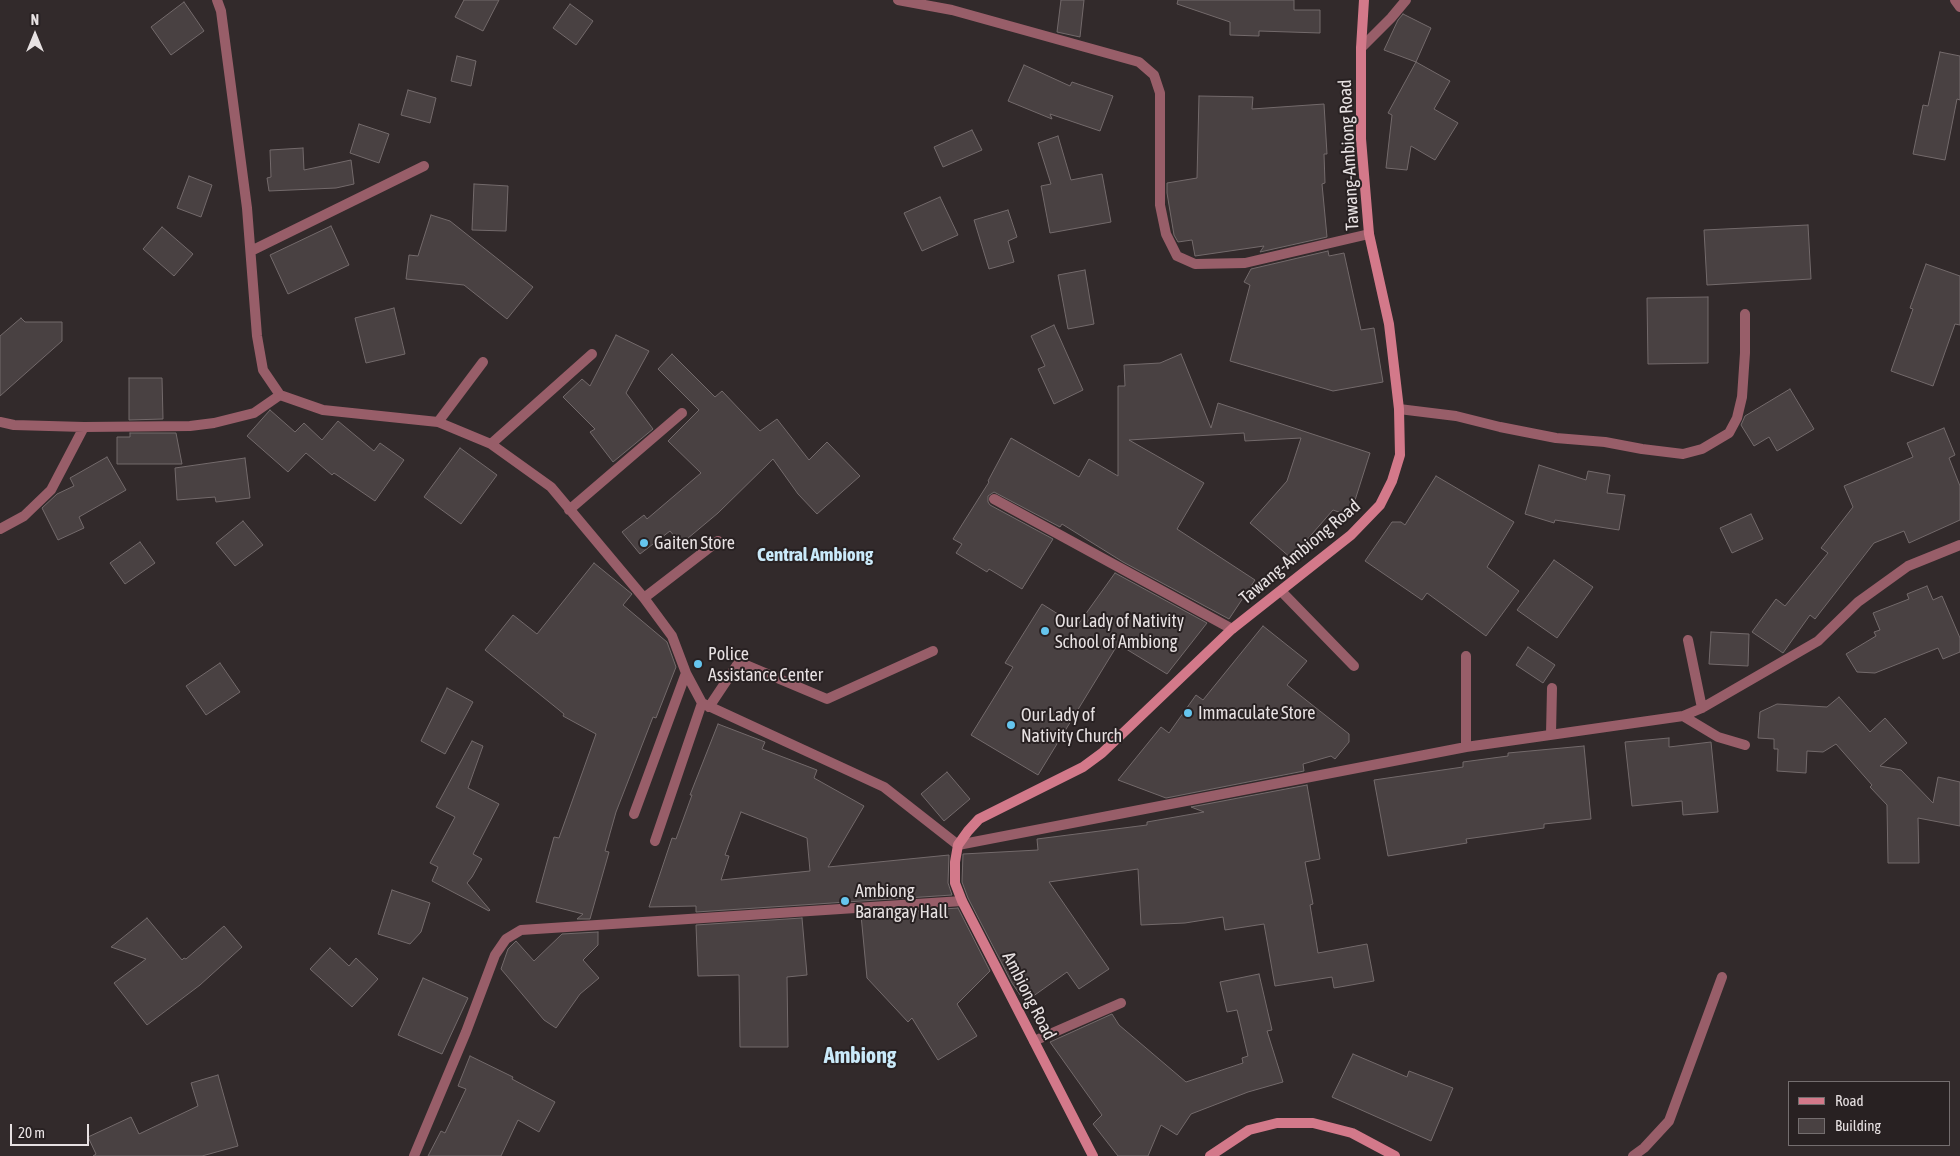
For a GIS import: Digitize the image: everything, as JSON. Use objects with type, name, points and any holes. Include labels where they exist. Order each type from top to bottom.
[{"type":"main road","name":"Tawang-Ambiong Road","points":[[958,845],[968,830],[979,819],[1083,767],[1102,753],[1232,629],[1351,535],[1380,505],[1392,481],[1400,455],[1399,409],[1389,324],[1369,234],[1361,139],[1361,48],[1364,0]]},
{"type":"main road","name":"Ambiong Road","points":[[958,845],[955,862],[956,883],[962,901],[1093,1156]]},
{"type":"main road","points":[[1210,1156],[1249,1130],[1277,1123],[1313,1123],[1352,1133],[1395,1156]]},
{"type":"street","points":[[217,0],[221,11],[251,251],[257,336],[263,370],[280,395],[323,410],[438,422],[490,444],[551,487],[644,598],[672,636],[686,673],[706,705],[884,787],[958,845],[1466,747],[1683,716],[1702,708],[1818,641],[1858,602],[1908,566],[1960,545]]},
{"type":"street","points":[[898,0],[952,10],[1131,59],[1139,62],[1154,75],[1160,93],[1160,205],[1166,234],[1176,256],[1195,264],[1245,263],[1369,234]]},
{"type":"street","points":[[1361,48],[1406,0]]},
{"type":"street","points":[[1955,0],[1960,7]]},
{"type":"street","points":[[251,251],[424,166]]},
{"type":"street","points":[[1399,409],[1456,416],[1556,438],[1605,442],[1683,454],[1702,449],[1729,434],[1737,418],[1742,397],[1745,314]]},
{"type":"street","points":[[490,444],[592,354]]},
{"type":"street","points":[[438,422],[483,362]]},
{"type":"street","points":[[0,422],[14,425],[84,427],[190,426],[214,423],[254,413],[280,395]]},
{"type":"street","points":[[569,510],[682,413]]},
{"type":"street","points":[[0,529],[24,516],[51,490],[84,427]]},
{"type":"street","points":[[994,499],[1232,629]]},
{"type":"street","points":[[644,598],[718,541]]},
{"type":"street","points":[[1281,590],[1354,666]]},
{"type":"street","points":[[1688,640],[1702,708]]},
{"type":"street","points":[[655,841],[706,705],[739,662],[827,699],[933,651]]},
{"type":"street","points":[[1466,656],[1466,747]]},
{"type":"street","points":[[634,814],[686,673]]},
{"type":"street","points":[[1551,734],[1552,688]]},
{"type":"street","points":[[1683,716],[1718,737],[1745,745]]},
{"type":"street","points":[[414,1156],[466,1032],[495,955],[506,939],[521,930],[962,901]]},
{"type":"street","points":[[1633,1156],[1644,1148],[1669,1120],[1722,977]]},
{"type":"street","points":[[1034,1041],[1121,1002]]},
{"type":"building","points":[[464,0],[499,0],[483,31],[455,17]]},
{"type":"building","points":[[1061,0],[1084,0],[1080,37],[1057,32]]},
{"type":"building","points":[[1178,0],[1294,0],[1294,10],[1320,10],[1320,33],[1259,31],[1259,36],[1230,35],[1230,22],[1177,4]]},
{"type":"building","points":[[184,2],[204,31],[171,55],[151,27]]},
{"type":"building","points":[[570,4],[593,21],[576,45],[553,28]]},
{"type":"building","points":[[1403,14],[1431,28],[1416,62],[1384,50],[1398,20]]},
{"type":"building","points":[[1940,52],[1960,56],[1960,100],[1957,99],[1945,160],[1913,154],[1923,105],[1928,106]]},
{"type":"building","points":[[457,56],[476,61],[471,86],[451,81]]},
{"type":"building","points":[[1416,62],[1450,81],[1434,109],[1458,123],[1435,160],[1411,146],[1407,170],[1386,168],[1392,115],[1388,113]]},
{"type":"building","points":[[1024,65],[1070,86],[1072,82],[1113,96],[1100,131],[1050,114],[1052,119],[1008,101]]},
{"type":"building","points":[[408,90],[436,98],[430,123],[401,115]]},
{"type":"building","points":[[1199,96],[1253,97],[1252,109],[1324,104],[1327,154],[1324,154],[1325,183],[1322,184],[1327,237],[1260,252],[1264,246],[1195,256],[1192,240],[1178,242],[1174,235],[1167,183],[1197,178]]},
{"type":"building","points":[[359,124],[389,134],[379,163],[350,153]]},
{"type":"building","points":[[972,130],[982,150],[943,167],[934,147]]},
{"type":"building","points":[[1058,136],[1071,180],[1102,174],[1111,222],[1050,233],[1041,186],[1051,184],[1038,143]]},
{"type":"building","points":[[303,148],[304,170],[351,160],[354,184],[336,188],[269,191],[267,178],[271,177],[270,150]]},
{"type":"building","points":[[189,176],[212,185],[201,217],[177,208]]},
{"type":"building","points":[[474,184],[508,186],[506,231],[472,230]]},
{"type":"building","points":[[940,197],[958,235],[922,251],[904,213]]},
{"type":"building","points":[[1008,210],[1017,237],[1008,241],[1014,262],[989,269],[974,220]]},
{"type":"building","points":[[431,215],[450,221],[533,287],[507,319],[464,285],[406,279],[409,255],[418,256]]},
{"type":"building","points":[[1808,225],[1811,279],[1707,285],[1704,230]]},
{"type":"building","points":[[331,226],[349,265],[288,294],[270,255]]},
{"type":"building","points":[[162,227],[193,254],[174,276],[143,249]]},
{"type":"building","points":[[1328,251],[1329,256],[1344,253],[1361,330],[1374,328],[1383,382],[1333,391],[1230,361],[1250,285],[1244,282],[1251,269]]},
{"type":"building","points":[[1926,264],[1960,276],[1960,325],[1955,324],[1933,386],[1891,371],[1913,309],[1910,308]]},
{"type":"building","points":[[1085,270],[1094,324],[1068,329],[1058,275]]},
{"type":"building","points":[[1708,297],[1708,363],[1648,364],[1647,298]]},
{"type":"building","points":[[394,308],[405,354],[366,363],[355,318]]},
{"type":"building","points":[[21,318],[25,322],[62,322],[62,341],[0,396],[0,336]]},
{"type":"building","points":[[1054,325],[1083,390],[1054,404],[1038,369],[1045,366],[1031,336]]},
{"type":"building","points":[[616,335],[649,351],[626,393],[653,429],[613,462],[590,432],[595,429],[563,397],[582,379],[590,386]]},
{"type":"building","points":[[672,354],[715,397],[722,391],[760,431],[777,419],[809,460],[827,442],[860,476],[817,514],[798,494],[773,459],[718,513],[681,544],[670,531],[640,554],[622,532],[644,515],[647,519],[701,473],[668,441],[699,410],[658,369]]},
{"type":"building","points":[[1181,354],[1211,428],[1218,403],[1370,453],[1350,516],[1333,510],[1291,558],[1250,523],[1287,481],[1301,438],[1245,441],[1244,433],[1129,440],[1204,483],[1177,529],[1255,580],[1229,619],[1123,562],[1062,524],[1060,527],[994,492],[988,496],[990,505],[1053,539],[1022,589],[989,569],[987,572],[956,553],[962,544],[953,539],[989,482],[1011,438],[1079,477],[1089,459],[1118,476],[1118,386],[1125,386],[1124,365],[1160,363]]},
{"type":"building","points":[[129,378],[162,378],[163,419],[129,420]]},
{"type":"building","points":[[1790,389],[1814,429],[1777,451],[1769,437],[1754,446],[1741,425],[1745,416]]},
{"type":"building","points":[[270,410],[295,432],[304,423],[322,440],[338,421],[374,451],[380,443],[404,460],[375,501],[334,473],[332,475],[306,453],[288,472],[247,436]]},
{"type":"building","points":[[1944,428],[1955,455],[1949,458],[1960,486],[1960,520],[1909,543],[1904,531],[1874,543],[1815,619],[1810,615],[1783,653],[1752,632],[1776,599],[1785,606],[1828,553],[1821,548],[1853,507],[1844,486],[1913,457],[1907,443]]},
{"type":"building","points":[[130,433],[176,433],[182,464],[117,464],[117,437],[130,437]]},
{"type":"building","points":[[460,448],[497,475],[461,524],[424,497]]},
{"type":"building","points":[[107,457],[126,490],[79,517],[84,528],[58,540],[42,508],[57,494],[74,486],[70,478]]},
{"type":"building","points":[[245,458],[250,498],[216,502],[215,497],[177,500],[175,468]]},
{"type":"building","points":[[1539,465],[1586,480],[1588,471],[1610,475],[1607,493],[1625,495],[1619,530],[1555,520],[1554,523],[1525,514]]},
{"type":"building","points":[[1436,476],[1514,522],[1487,567],[1519,591],[1486,636],[1427,593],[1422,600],[1365,561],[1392,522],[1401,522],[1405,525]]},
{"type":"building","points":[[1751,514],[1763,539],[1732,553],[1720,528]]},
{"type":"building","points":[[243,521],[263,545],[235,566],[216,543]]},
{"type":"building","points":[[140,542],[155,563],[125,584],[110,563]]},
{"type":"building","points":[[1554,560],[1593,587],[1557,638],[1517,610]]},
{"type":"building","points":[[594,563],[632,594],[623,605],[667,642],[676,667],[656,718],[653,717],[616,812],[605,851],[609,852],[590,919],[577,919],[583,914],[536,902],[554,837],[559,838],[596,734],[563,716],[564,714],[485,650],[513,615],[537,634]]},
{"type":"building","points":[[1115,573],[1207,623],[1167,674],[1118,644],[1038,775],[971,735],[1013,667],[1005,663],[1042,604],[1077,626]]},
{"type":"building","points":[[1927,586],[1933,600],[1942,596],[1960,638],[1960,652],[1943,659],[1938,648],[1875,673],[1857,672],[1846,654],[1876,636],[1874,632],[1880,630],[1873,613],[1909,599],[1907,594]]},
{"type":"building","points":[[1263,626],[1307,661],[1287,685],[1349,734],[1349,742],[1335,759],[1331,756],[1303,764],[1304,771],[1166,798],[1118,780],[1161,727],[1169,733],[1196,695],[1203,700]]},
{"type":"building","points":[[1711,632],[1749,634],[1748,666],[1709,664]]},
{"type":"building","points":[[1528,647],[1555,665],[1543,683],[1516,665]]},
{"type":"building","points":[[220,663],[240,692],[206,715],[186,686]]},
{"type":"building","points":[[447,688],[473,702],[445,754],[421,741]]},
{"type":"building","points":[[1839,697],[1870,732],[1885,718],[1907,743],[1880,766],[1901,770],[1933,803],[1938,777],[1960,782],[1960,826],[1918,818],[1919,863],[1888,863],[1887,805],[1836,744],[1823,752],[1807,751],[1806,773],[1777,771],[1778,749],[1774,749],[1774,739],[1758,738],[1760,712],[1777,704],[1827,707]]},
{"type":"building","points":[[718,724],[765,742],[762,749],[817,770],[814,778],[864,806],[828,867],[949,855],[948,883],[952,895],[696,912],[696,906],[649,907],[672,838],[676,839],[692,795],[690,795]],"holes":[[[741,812],[807,838],[810,871],[721,880],[729,856],[725,855]]]},
{"type":"building","points":[[1669,738],[1669,747],[1711,742],[1718,812],[1683,815],[1682,801],[1632,806],[1625,742]]},
{"type":"building","points":[[472,741],[483,746],[468,788],[499,804],[473,854],[482,859],[467,883],[489,911],[432,881],[438,867],[430,863],[455,817],[436,807]]},
{"type":"building","points":[[1584,746],[1591,819],[1544,824],[1544,828],[1466,839],[1467,843],[1388,856],[1374,780],[1463,767],[1463,762],[1508,756],[1508,753]]},
{"type":"building","points":[[947,772],[970,799],[944,821],[921,794]]},
{"type":"building","points":[[1307,785],[1320,859],[1305,862],[1313,904],[1310,905],[1318,953],[1367,944],[1374,981],[1334,988],[1332,977],[1275,986],[1264,924],[1225,930],[1223,917],[1185,923],[1141,925],[1138,869],[1049,882],[1109,969],[1079,989],[1067,972],[1025,1002],[1012,983],[968,898],[962,882],[963,854],[1038,850],[1037,839],[1147,825],[1147,822],[1204,812],[1191,807]]},
{"type":"building","points":[[392,890],[430,903],[421,932],[410,944],[378,934]]},
{"type":"building","points":[[958,908],[990,971],[957,1004],[977,1036],[938,1060],[912,1018],[908,1022],[867,978],[861,915]]},
{"type":"building","points":[[147,918],[182,960],[186,959],[224,926],[242,947],[200,985],[147,1025],[114,983],[146,959],[111,947]]},
{"type":"building","points":[[802,918],[807,975],[787,977],[788,1047],[740,1047],[739,975],[698,976],[696,925]]},
{"type":"building","points":[[598,932],[598,945],[583,960],[599,978],[580,994],[556,1028],[544,1020],[501,969],[508,949],[516,941],[534,961],[562,934]]},
{"type":"building","points":[[330,948],[349,966],[356,958],[378,979],[352,1007],[310,969]]},
{"type":"building","points":[[1259,974],[1272,1030],[1267,1031],[1283,1082],[1248,1092],[1191,1114],[1177,1135],[1161,1125],[1148,1156],[1118,1156],[1093,1124],[1102,1115],[1050,1042],[1112,1014],[1119,1025],[1186,1082],[1243,1063],[1242,1058],[1248,1056],[1237,1010],[1227,1012],[1220,982]]},
{"type":"building","points":[[423,978],[468,998],[442,1054],[398,1035]]},
{"type":"building","points":[[1353,1054],[1407,1077],[1409,1071],[1453,1088],[1431,1141],[1332,1097]]},
{"type":"building","points":[[470,1056],[513,1077],[512,1079],[555,1102],[539,1132],[518,1120],[501,1156],[428,1156],[441,1131],[445,1133],[466,1089],[458,1086]]},
{"type":"building","points":[[218,1075],[238,1146],[202,1156],[93,1156],[96,1154],[88,1137],[131,1117],[139,1134],[198,1106],[191,1083]]},
{"type":"place","name":"Gaiten Store","points":[[644,543]]},
{"type":"place","name":"Our Lady of Nativity School of Ambiong","points":[[1045,631]]},
{"type":"place","name":"Police Assistance Center","points":[[698,664]]},
{"type":"place","name":"Immaculate Store","points":[[1188,713]]},
{"type":"place","name":"Our Lady of Nativity Church","points":[[1011,725]]},
{"type":"place","name":"Ambiong Barangay Hall","points":[[845,901]]},
{"type":"district","name":"Central Ambiong","points":[[815,555]]},
{"type":"district","name":"Ambiong","points":[[860,1056]]}]
